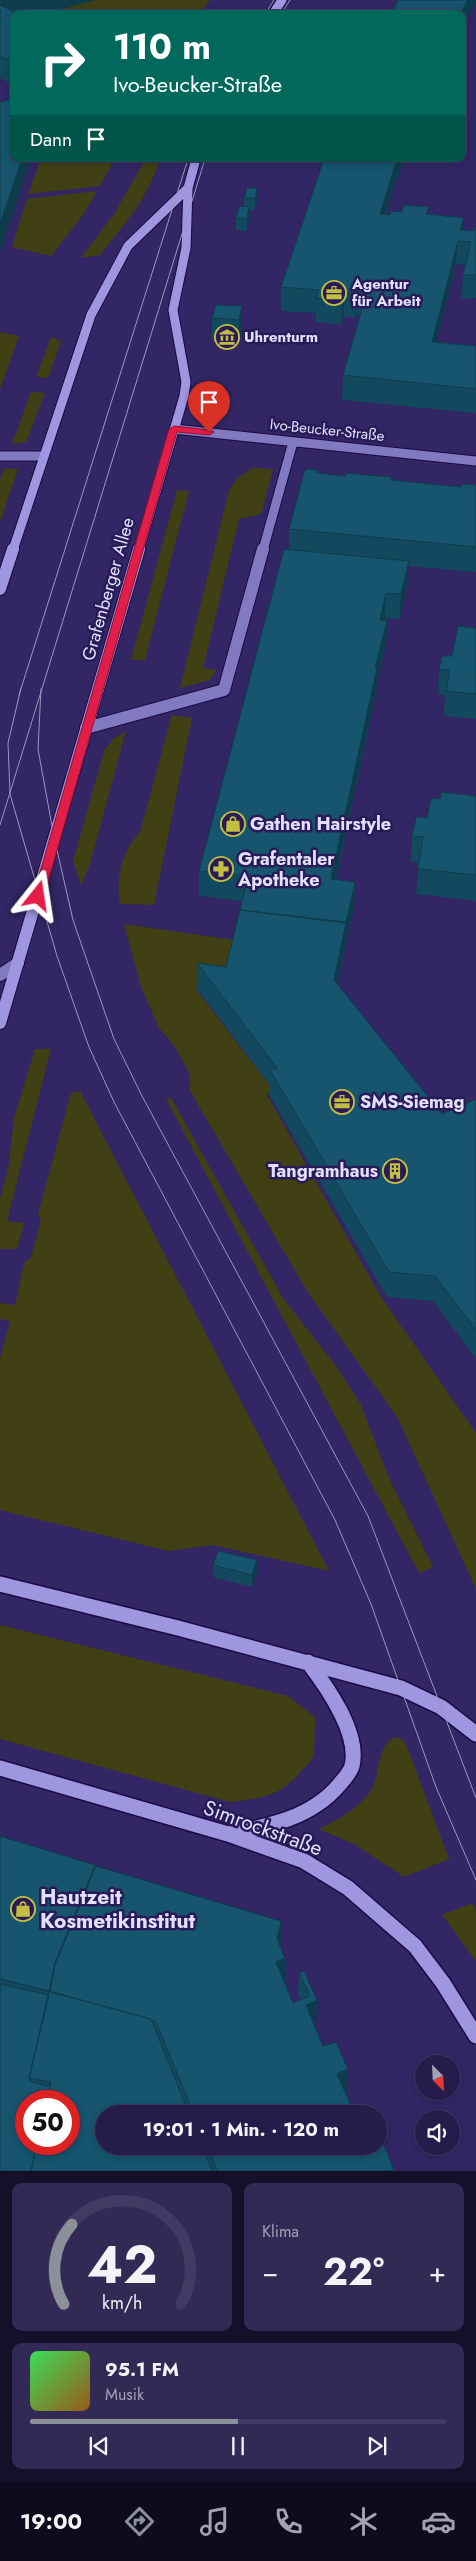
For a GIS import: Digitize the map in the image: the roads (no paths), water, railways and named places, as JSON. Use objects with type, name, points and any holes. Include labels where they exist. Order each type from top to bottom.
[{"type":"main road","name":"Grafenberger Allee","points":[[0,1023],[174,429],[186,382],[173,310],[175,292],[186,248],[188,188],[195,162]]},
{"type":"main road","points":[[0,589],[91,315],[114,267],[128,246],[188,188]]},
{"type":"main road","points":[[0,1584],[308,1662],[401,1688],[441,1707],[476,1734]]},
{"type":"main road","points":[[228,1834],[271,1826],[308,1812],[334,1793],[352,1767],[350,1739],[341,1713],[328,1688],[308,1662]]},
{"type":"main road","name":"Simrockstraße","points":[[0,1768],[228,1834],[304,1861],[362,1899],[415,1946],[443,1983],[476,2036]]},
{"type":"street","name":"Ivo-Beucker-Straße","points":[[174,429],[476,461]]},
{"type":"street","points":[[86,728],[224,690],[293,442]]},
{"type":"street","points":[[0,456],[43,456]]},
{"type":"street","points":[[0,976],[18,963]]},
{"type":"tram line","points":[[268,10],[274,0]]},
{"type":"tram line","points":[[284,10],[290,0]]},
{"type":"tram line","points":[[20,691],[187,162]]},
{"type":"tram line","points":[[41,692],[204,162]]},
{"type":"tram line","points":[[10,793],[8,743],[20,691]]},
{"type":"tram line","points":[[19,695],[20,691]]},
{"type":"tram line","points":[[10,793],[41,692]]},
{"type":"tram line","points":[[41,692],[38,749],[54,837],[73,920],[114,1039],[142,1096],[368,1516],[476,1798]]},
{"type":"tram line","points":[[0,825],[10,793]]},
{"type":"tram line","points":[[10,793],[57,956],[89,1047],[114,1102],[335,1520],[371,1604],[436,1787],[476,1880]]},
{"type":"place","name":"Agentur für Arbeit","points":[[334,293]]},
{"type":"place","name":"Uhrenturm","points":[[227,337]]},
{"type":"place","name":"Gathen Hairstyle","points":[[233,824]]},
{"type":"place","name":"Grafentaler Apotheke","points":[[221,869]]},
{"type":"place","name":"SMS-Siemag","points":[[342,1102]]},
{"type":"place","name":"Tangramhaus","points":[[395,1171]]},
{"type":"place","name":"Hautzeit Kosmetikinstitut","points":[[23,1909]]}]
